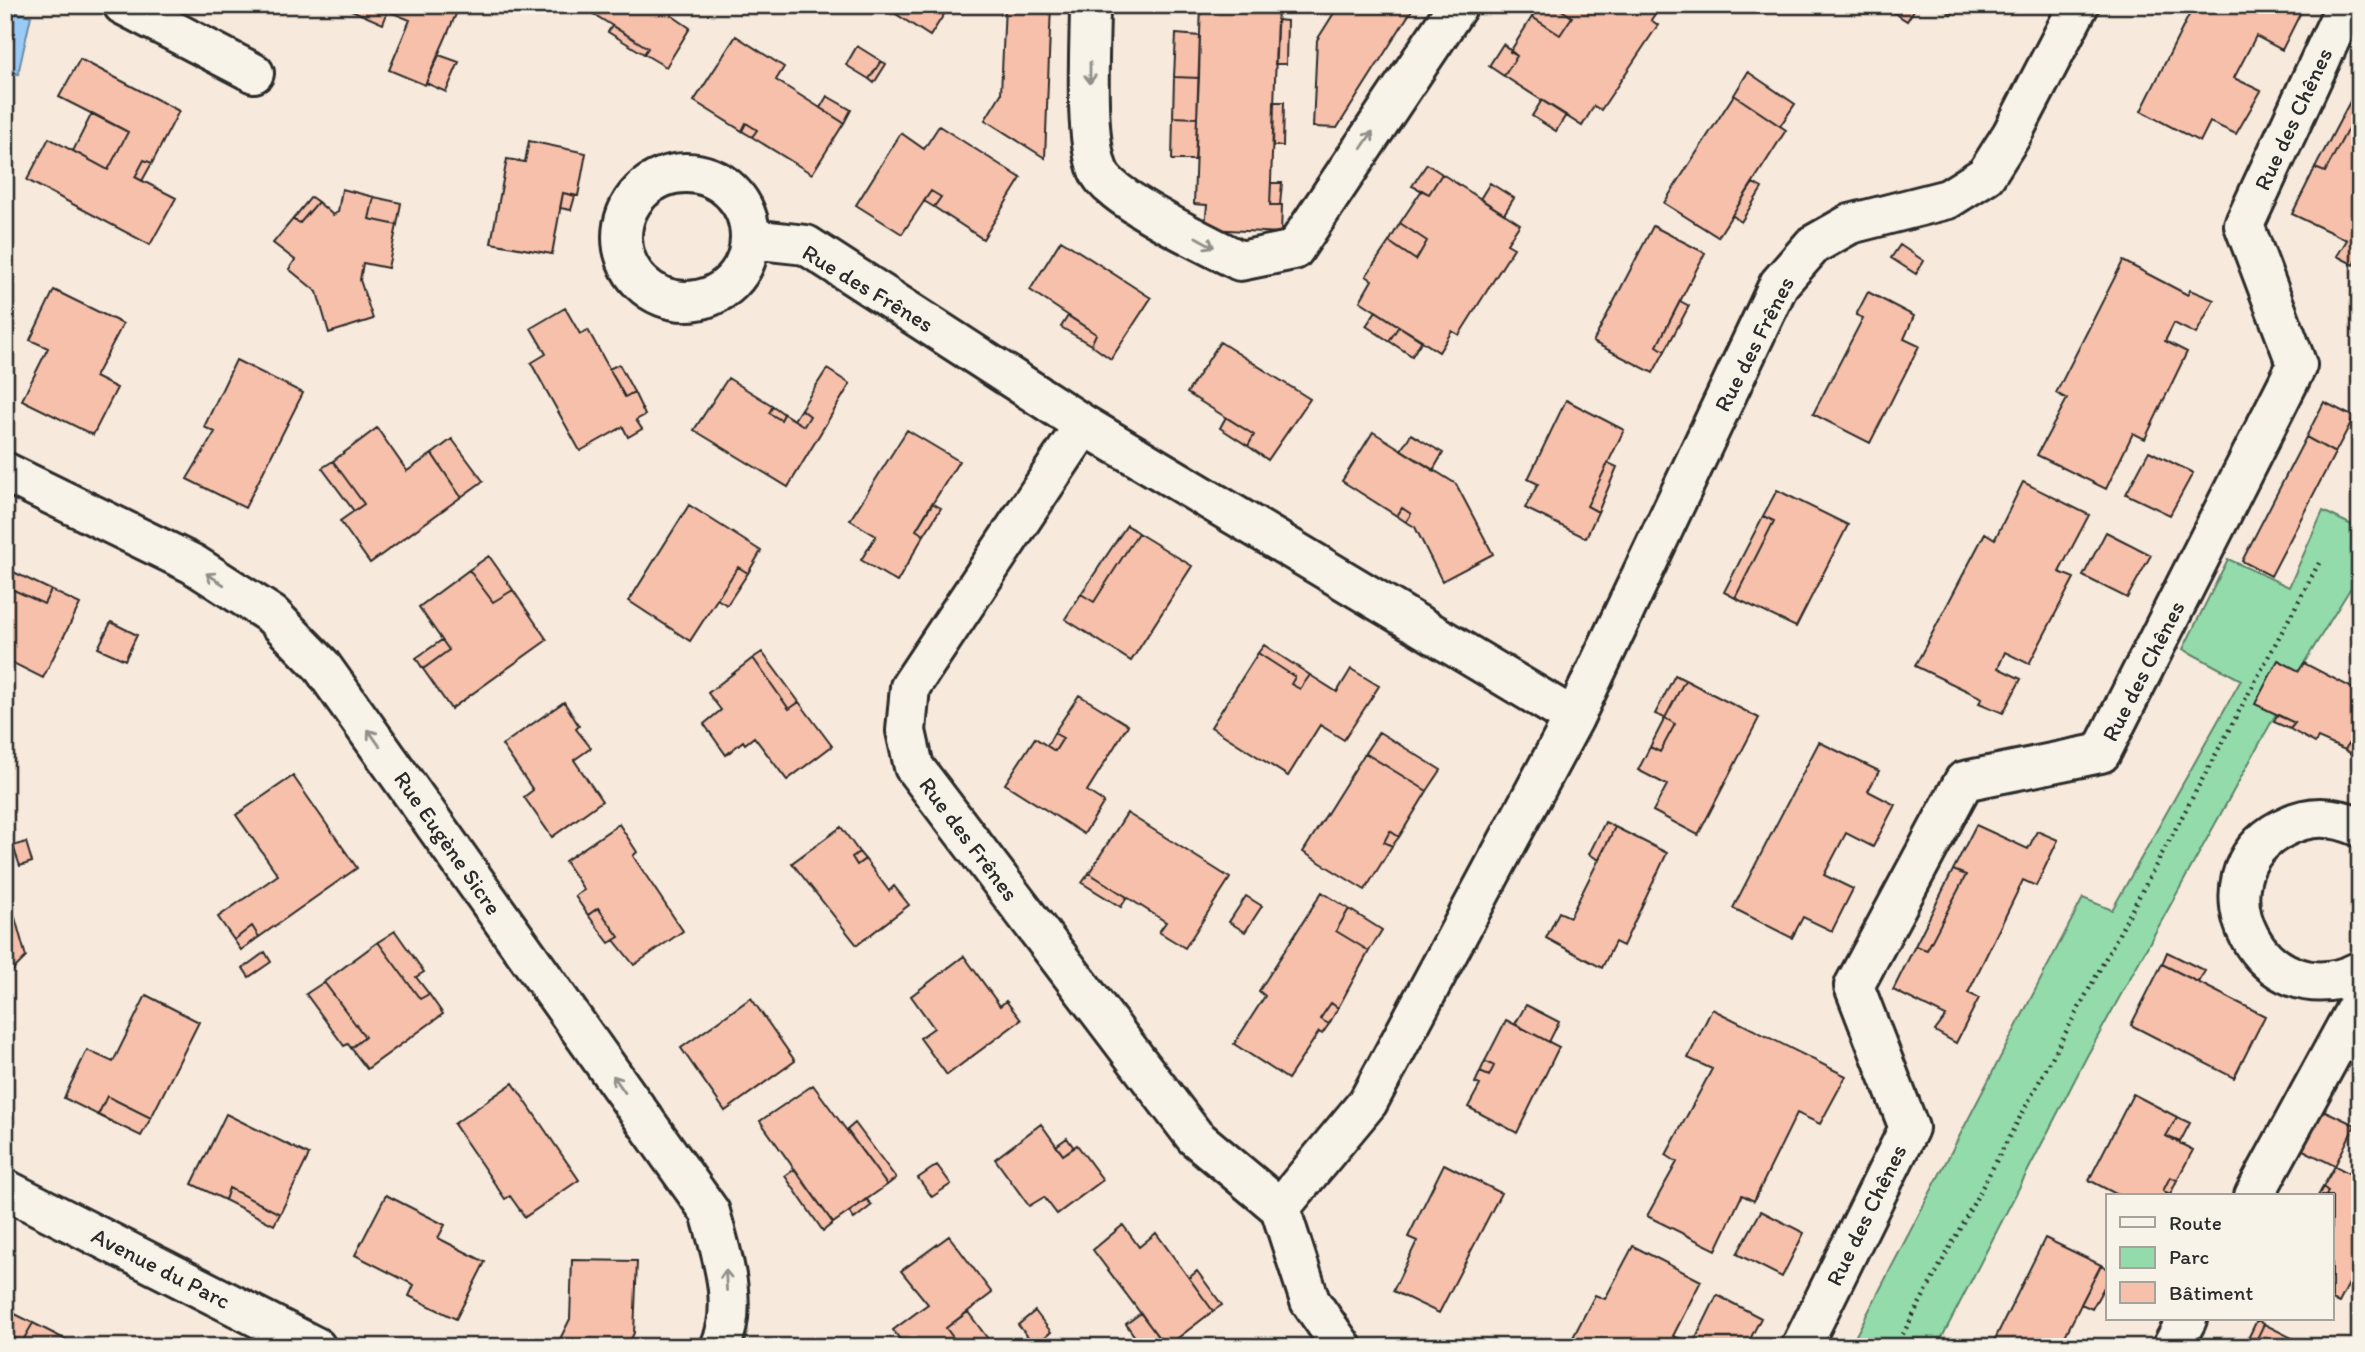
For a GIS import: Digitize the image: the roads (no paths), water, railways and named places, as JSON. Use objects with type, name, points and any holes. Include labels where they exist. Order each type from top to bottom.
[{"type":"street","points":[[123,5],[254,73]]},
{"type":"street","points":[[1090,5],[1090,121],[1098,172],[1126,199],[1240,261],[1294,250],[1458,5]]},
{"type":"street","name":"Rue des Frênes","points":[[1084,425],[910,687],[906,731],[914,767],[1195,1137],[1280,1208],[1367,1102],[1574,718],[1779,284],[1813,245],[1850,224],[1948,199],[1986,175],[2012,134],[2079,5]]},
{"type":"street","name":"Rue des Chênes","points":[[1801,1347],[1909,1128],[1854,986],[1964,781],[2101,753],[2297,365],[2244,225],[2346,5]]},
{"type":"street","name":"Rue des Frênes","points":[[750,239],[806,245],[1084,425],[1574,718]]},
{"type":"street","name":"Rue Eugène Sicre","points":[[5,472],[193,564],[272,615],[321,665],[710,1212],[727,1274],[726,1335],[720,1347]]},
{"type":"street","points":[[2360,827],[2343,819],[2314,817],[2298,820],[2272,834],[2259,845],[2244,869],[2239,903],[2245,931],[2262,957],[2285,974],[2313,982],[2345,978],[2360,971]]},
{"type":"street","points":[[2255,1194],[2360,1001]]},
{"type":"street","name":"Avenue du Parc","points":[[5,1189],[316,1347]]},
{"type":"street","points":[[1280,1208],[1310,1301],[1342,1347]]},
{"type":"street","points":[[2172,1347],[2186,1320]]},
{"type":"water","points":[[5,10],[31,16],[18,74],[5,72]]}]
